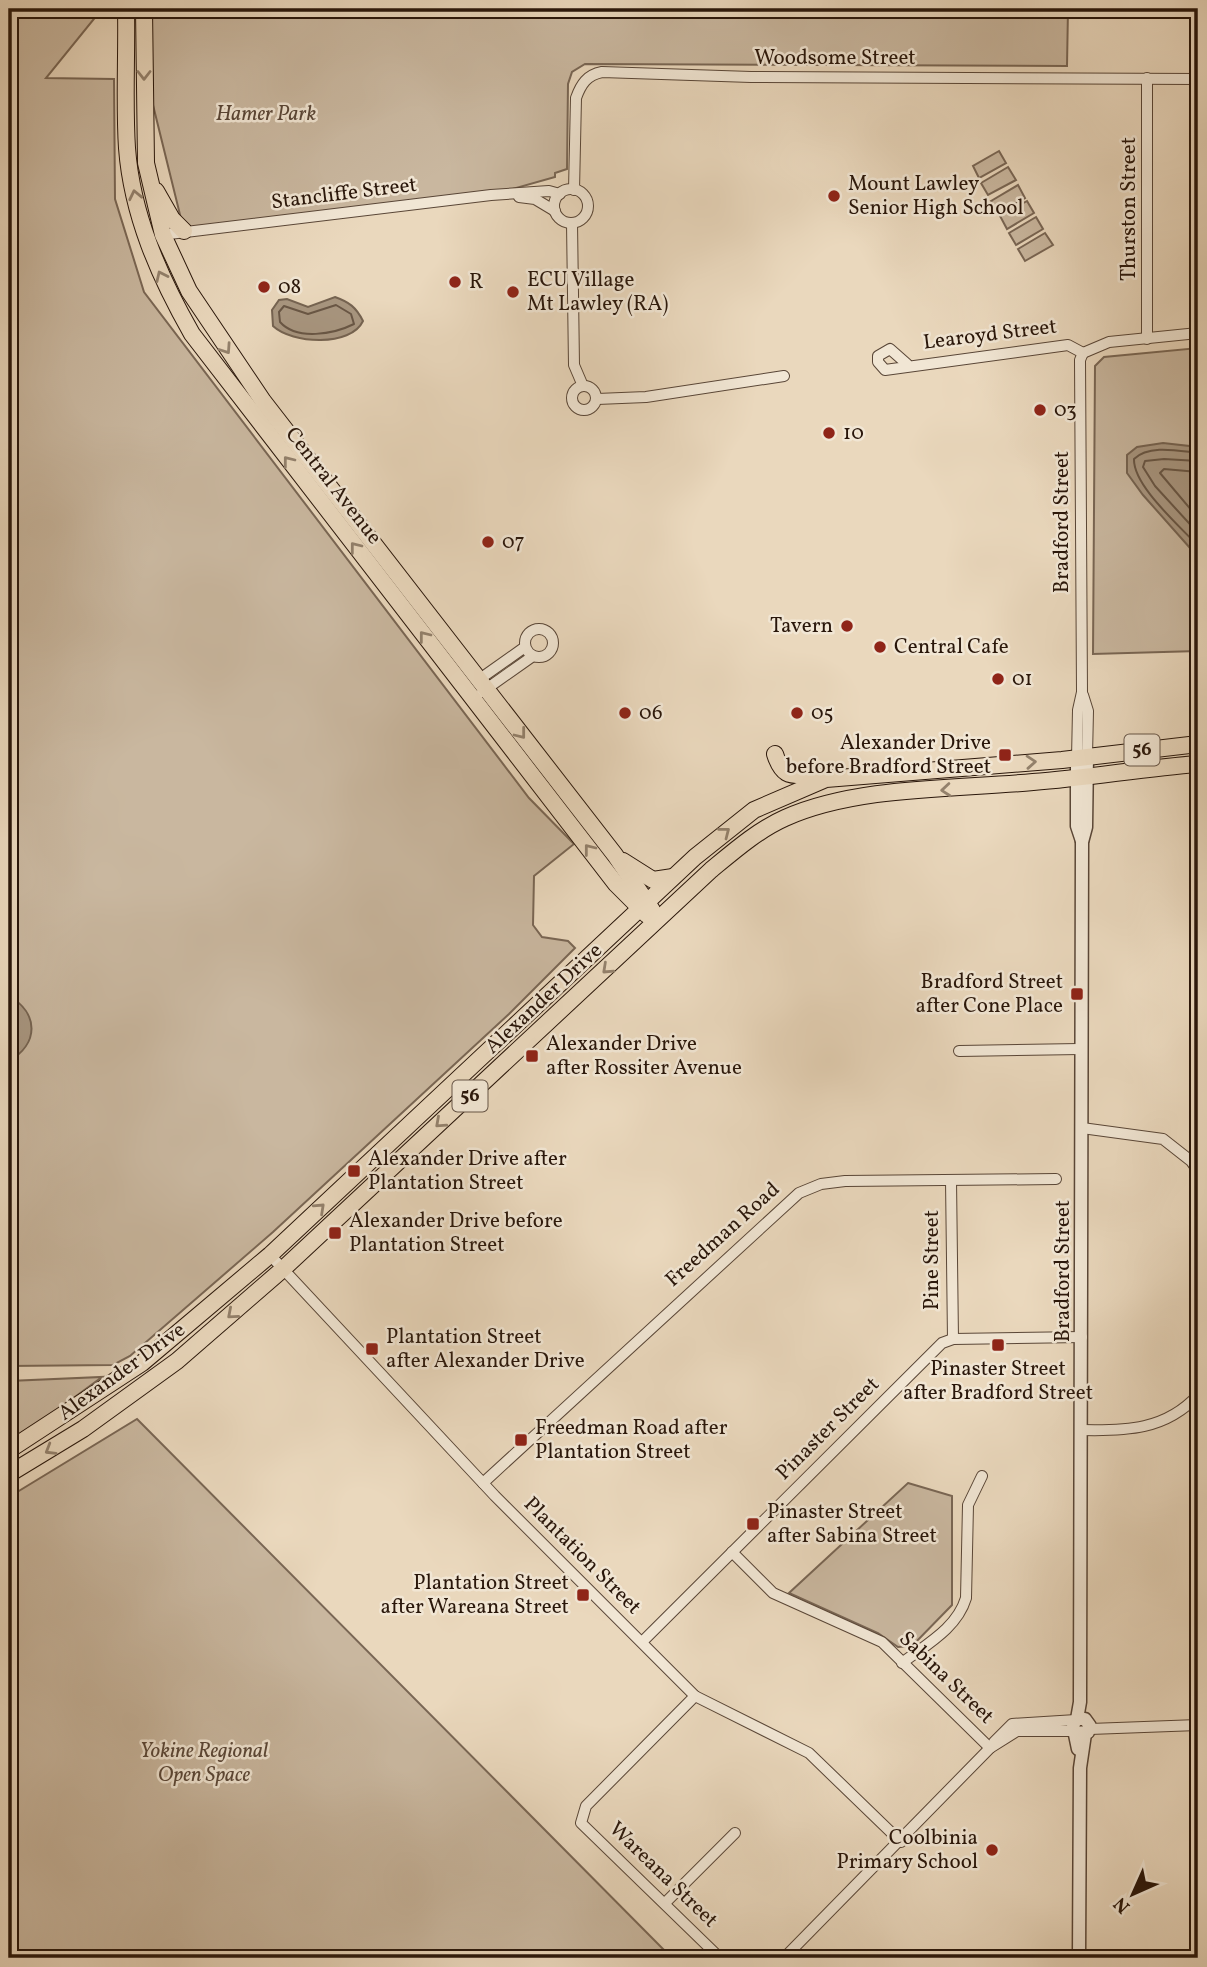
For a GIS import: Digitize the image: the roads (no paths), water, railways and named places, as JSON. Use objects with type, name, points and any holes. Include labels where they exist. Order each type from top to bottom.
[{"type":"main road","name":"Central Avenue","points":[[128,9],[128,150],[132,186],[148,243],[171,297],[204,352],[616,884],[644,906],[658,922]]},
{"type":"main road","name":"Central Avenue","points":[[144,9],[144,142],[149,179],[164,238],[176,267],[209,324],[255,390],[615,855],[644,906]]},
{"type":"main road","points":[[149,179],[173,219],[186,234],[176,267]]},
{"type":"main road","name":"Alexander Drive","points":[[9,1450],[142,1363],[270,1255],[673,877],[754,810],[827,779],[1198,744]]},
{"type":"main road","points":[[775,754],[781,770],[789,775],[814,775],[827,779]]},
{"type":"main road","name":"Alexander Drive","points":[[9,1474],[83,1429],[177,1362],[283,1269],[735,850],[788,817],[864,796],[1198,764]]},
{"type":"main road","points":[[615,855],[650,879],[661,881],[673,877]]},
{"type":"main road","points":[[611,938],[621,905],[616,884]]},
{"type":"street","name":"Woodsome Street","points":[[574,190],[576,98],[580,86],[592,74],[602,72],[764,77],[1198,79]]},
{"type":"street","name":"Thurston Street","points":[[1147,78],[1147,339]]},
{"type":"street","name":"Stancliffe Street","points":[[148,243],[203,231],[491,195],[550,191],[560,194],[574,190]]},
{"type":"street","points":[[574,190],[586,200],[587,210],[582,219],[572,223],[574,365],[583,386],[593,390],[597,399]]},
{"type":"street","points":[[555,211],[555,200],[560,194]]},
{"type":"street","name":"Stancliffe Street","points":[[491,195],[534,199],[555,211],[562,221],[572,223]]},
{"type":"street","name":"Learoyd Street","points":[[907,364],[1068,345],[1083,353],[1100,343],[1198,334]]},
{"type":"street","name":"Bradford Street","points":[[1080,1958],[1080,1049],[1082,842],[1086,827],[1081,777],[1088,710],[1082,692],[1080,360],[1083,353]]},
{"type":"street","points":[[583,386],[572,396],[575,406],[588,410],[597,399],[652,396],[784,376]]},
{"type":"street","points":[[469,695],[533,656],[542,657],[550,652],[553,643],[550,635],[542,630],[533,630],[527,636],[525,647],[483,685]]},
{"type":"street","points":[[525,647],[533,656]]},
{"type":"street","points":[[959,1051],[1080,1049]]},
{"type":"street","points":[[1082,1128],[1108,1134],[1133,1134],[1163,1139],[1191,1161],[1198,1171]]},
{"type":"street","name":"Pine Street","points":[[951,1180],[953,1339]]},
{"type":"street","name":"Freedman Road","points":[[483,1483],[799,1193],[829,1182],[1056,1180]]},
{"type":"street","name":"Plantation Street","points":[[270,1255],[483,1483],[695,1696],[809,1754],[901,1842]]},
{"type":"street","points":[[953,1339],[1082,1337]]},
{"type":"street","name":"Pinaster Street","points":[[642,1642],[933,1351],[953,1339]]},
{"type":"street","points":[[1082,1430],[1116,1431],[1165,1421],[1198,1395]]},
{"type":"street","points":[[902,1662],[956,1622],[962,1612],[966,1598],[968,1505],[982,1476]]},
{"type":"street","name":"Sabina Street","points":[[732,1552],[773,1593],[872,1636],[990,1748]]},
{"type":"street","name":"Wareana Street","points":[[695,1696],[586,1806],[581,1823],[720,1958]]},
{"type":"street","points":[[784,1958],[901,1842],[990,1748],[1017,1731],[1082,1726],[1198,1725]]},
{"type":"street","points":[[665,1903],[735,1833]]},
{"type":"water","points":[[335,297],[352,306],[363,321],[347,335],[334,339],[307,339],[282,332],[273,326],[272,310],[279,300],[287,299],[308,307]]},
{"type":"water","points":[[1163,443],[1198,447],[1198,557],[1127,473],[1127,455],[1137,447]]},
{"type":"water","points":[[9,996],[26,1011],[32,1028],[26,1046],[9,1061]]},
{"type":"place","name":"Mount Lawley Senior High School","points":[[834,196]]},
{"type":"place","name":"R","points":[[455,282]]},
{"type":"place","name":"08","points":[[264,287]]},
{"type":"place","name":"ECU Village Mt Lawley (RA)","points":[[513,292]]},
{"type":"place","name":"03","points":[[1040,410]]},
{"type":"place","name":"10","points":[[829,433]]},
{"type":"place","name":"07","points":[[488,542]]},
{"type":"place","name":"Tavern","points":[[847,626]]},
{"type":"place","name":"Central Cafe","points":[[880,647]]},
{"type":"place","name":"01","points":[[998,679]]},
{"type":"place","name":"06","points":[[625,713]]},
{"type":"place","name":"05","points":[[797,713]]},
{"type":"place","name":"Alexander Drive before Bradford Street","points":[[1005,755]]},
{"type":"place","name":"Bradford Street after Cone Place","points":[[1077,994]]},
{"type":"place","name":"Alexander Drive after Rossiter Avenue","points":[[532,1056]]},
{"type":"place","name":"Alexander Drive after Plantation Street","points":[[354,1171]]},
{"type":"place","name":"Alexander Drive before Plantation Street","points":[[335,1233]]},
{"type":"place","name":"Pinaster Street after Bradford Street","points":[[998,1345]]},
{"type":"place","name":"Plantation Street after Alexander Drive","points":[[372,1349]]},
{"type":"place","name":"Freedman Road after Plantation Street","points":[[521,1440]]},
{"type":"place","name":"Pinaster Street after Sabina Street","points":[[753,1524]]},
{"type":"place","name":"Plantation Street after Wareana Street","points":[[583,1595]]},
{"type":"place","name":"Coolbinia Primary School","points":[[992,1850]]},
{"type":"park label","name":"Hamer Park","points":[[266,114]]},
{"type":"park label","name":"Yokine Regional Open Space","points":[[204,1763]]}]
